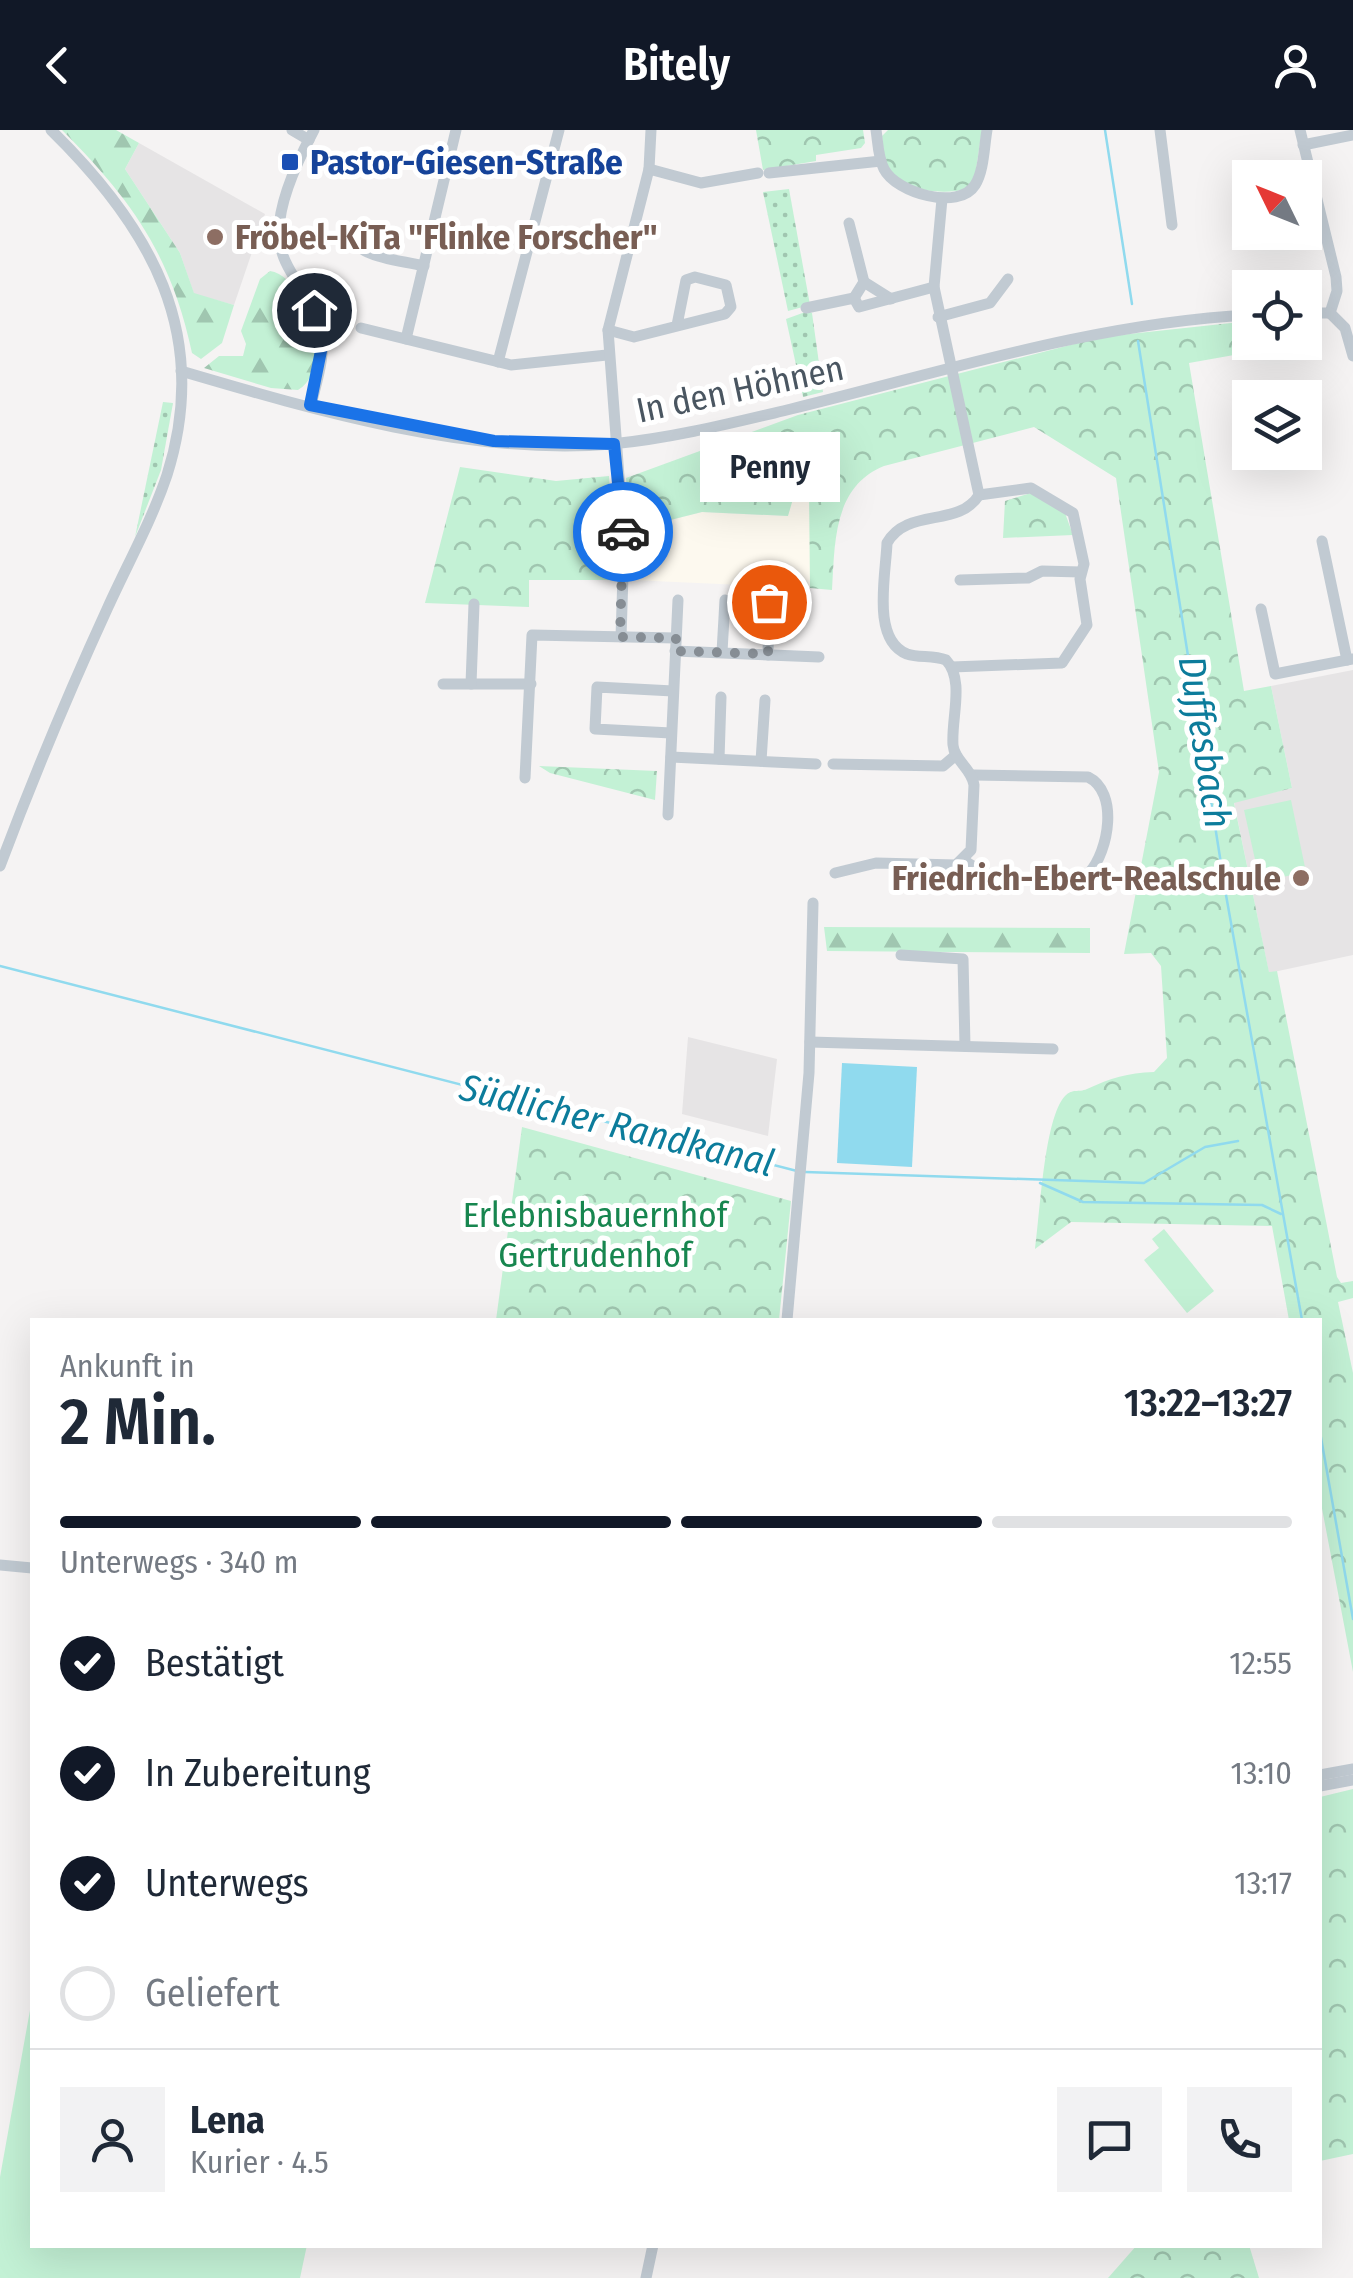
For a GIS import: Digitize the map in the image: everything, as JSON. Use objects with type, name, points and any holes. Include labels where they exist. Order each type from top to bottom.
[{"type":"street","points":[[0,866],[55,726],[166,476],[178,426],[181,371],[170,302],[138,230],[86,164],[51,130]]},
{"type":"street","points":[[292,130],[311,135],[279,232],[288,270],[320,325],[322,359],[310,405]]},
{"type":"street","points":[[406,339],[456,130]]},
{"type":"street","points":[[498,362],[558,130]]},
{"type":"street","points":[[620,637],[624,543],[608,330],[649,170],[651,130]]},
{"type":"street","points":[[876,130],[881,161],[898,183],[942,199],[968,193],[976,183],[986,130]]},
{"type":"street","points":[[1160,130],[1172,226]]},
{"type":"street","points":[[1300,130],[1336,277],[1337,291],[1330,313]]},
{"type":"street","points":[[1303,145],[1353,135]]},
{"type":"street","points":[[649,170],[701,182],[881,161]]},
{"type":"street","points":[[942,199],[934,287],[979,496]]},
{"type":"street","points":[[849,223],[864,282],[891,299]]},
{"type":"street","points":[[347,226],[348,236],[360,250],[424,266]]},
{"type":"street","points":[[938,317],[990,303],[1008,279]]},
{"type":"street","points":[[608,330],[634,337],[725,314],[731,307],[726,285],[686,280],[677,325]]},
{"type":"street","points":[[806,308],[854,298],[864,282]]},
{"type":"street","points":[[854,298],[860,307],[934,287]]},
{"type":"street","points":[[1322,313],[1330,313],[1346,328],[1353,356]]},
{"type":"street","name":"In den Höhnen","points":[[181,371],[310,405],[494,441],[614,444],[715,427],[1130,326],[1232,317]]},
{"type":"street","points":[[361,328],[498,362],[607,355]]},
{"type":"street","points":[[1031,488],[1068,508],[1076,519],[1084,564],[1081,572],[1086,625],[1062,663],[952,667],[938,657],[909,655],[889,640],[885,630],[887,544],[899,527],[964,510],[979,496],[1031,488]]},
{"type":"street","points":[[1261,609],[1274,674],[1350,660],[1322,542]]},
{"type":"street","points":[[960,580],[1028,578],[1042,571],[1081,572]]},
{"type":"street","points":[[668,815],[678,600]]},
{"type":"street","points":[[722,652],[725,600]]},
{"type":"street","points":[[768,654],[769,602]]},
{"type":"street","points":[[471,684],[474,604]]},
{"type":"street","points":[[525,778],[532,634],[620,637],[722,652],[819,657]]},
{"type":"street","points":[[834,872],[876,863],[956,864],[970,850],[972,775],[956,755],[952,667]]},
{"type":"street","points":[[443,684],[531,684]]},
{"type":"street","points":[[671,733],[595,729],[596,687],[672,690]]},
{"type":"street","points":[[719,759],[721,697]]},
{"type":"street","points":[[762,761],[765,700]]},
{"type":"street","points":[[833,764],[943,766],[956,755]]},
{"type":"street","points":[[671,757],[816,764]]},
{"type":"street","points":[[964,860],[990,876],[1039,879],[1089,873],[1097,862],[1109,804],[1102,788],[1088,777],[972,775]]},
{"type":"street","points":[[787,1318],[810,1042],[813,902]]},
{"type":"street","points":[[901,955],[964,959],[965,1046]]},
{"type":"street","points":[[810,1042],[1053,1049]]},
{"type":"street","points":[[0,1565],[30,1568]]},
{"type":"street","points":[[1322,1775],[1353,1769]]},
{"type":"street","points":[[1322,1786],[1353,1780]]},
{"type":"street","points":[[646,2278],[653,2248]]},
{"type":"shaded area","name":"Fröbel-KiTa \"Flinke Forscher\"","points":[[139,143],[265,214],[234,305],[194,294],[180,253],[125,169]]},
{"type":"shaded area","points":[[795,491],[810,491],[810,588],[631,580],[631,530],[702,512],[787,516]]},
{"type":"shaded area","name":"Friedrich-Ebert-Realschule","points":[[1353,670],[1353,955],[1269,973],[1234,802],[1292,788],[1271,686]]},
{"type":"shaded area","points":[[688,1037],[777,1059],[768,1136],[682,1114]]},
{"type":"green space","points":[[62,130],[116,130],[139,143],[125,169],[180,253],[194,293],[234,305],[222,343],[201,359],[192,353],[173,287],[145,231],[109,181]]},
{"type":"green space","points":[[756,130],[863,130],[865,143],[861,148],[816,155],[816,161],[763,170]]},
{"type":"green space","points":[[888,130],[982,130],[975,176],[967,189],[923,190],[902,182],[886,160],[882,136]]},
{"type":"green space","points":[[789,189],[810,305],[788,311],[763,192]]},
{"type":"green space","points":[[270,271],[295,289],[312,324],[315,363],[309,379],[298,390],[271,388],[204,368],[219,356],[243,356],[246,344],[241,331],[260,279]]},
{"type":"green space","points":[[812,313],[823,392],[803,397],[786,319]]},
{"type":"green space","points":[[1232,323],[1232,355],[1189,363],[1244,691],[1271,686],[1292,788],[1234,803],[1269,972],[1277,971],[1337,1277],[1341,1283],[1353,1281],[1353,1298],[1338,1302],[1353,1373],[1353,1672],[1322,1509],[1322,1318],[1289,1318],[1272,1226],[1071,1222],[1035,1249],[1052,1124],[1065,1096],[1119,1077],[1154,1072],[1167,1058],[1161,966],[1151,953],[1124,954],[1159,772],[1116,478],[1034,427],[884,466],[867,475],[846,502],[836,535],[832,590],[810,588],[809,491],[795,492],[788,516],[702,512],[631,530],[626,478],[798,415],[1101,337]]},
{"type":"green space","points":[[163,402],[173,403],[161,470],[135,537]]},
{"type":"green space","points":[[460,467],[556,481],[609,476],[615,580],[529,580],[529,607],[425,603]]},
{"type":"green space","points":[[1031,493],[1065,513],[1073,535],[1003,538],[1005,501]]},
{"type":"green space","points":[[539,766],[657,771],[655,800],[550,773]]},
{"type":"green space","points":[[1291,800],[1306,872],[1260,882],[1244,810]]},
{"type":"green space","points":[[824,927],[1090,928],[1090,953],[827,951]]},
{"type":"green space","name":"Erlebnisbauernhof Gertrudenhof","points":[[522,1127],[791,1201],[779,1318],[496,1318]]},
{"type":"green space","points":[[1164,1229],[1214,1291],[1187,1313],[1144,1260],[1159,1248],[1152,1239]]},
{"type":"green space","points":[[1353,1789],[1353,2154],[1322,2161],[1322,1797]]},
{"type":"green space","points":[[30,2010],[30,2248],[306,2248],[300,2278],[0,2278],[0,2177]]},
{"type":"green space","points":[[1134,2248],[1250,2248],[1259,2278],[1108,2278]]},
{"type":"water","points":[[842,1063],[917,1067],[912,1167],[837,1163]]},
{"type":"waterway","name":"Duffesbach","points":[[1105,130],[1132,304]]},
{"type":"waterway","name":"Duffesbach","points":[[1138,341],[1226,895],[1302,1318]]},
{"type":"waterway","name":"Südlicher Randkanal","points":[[0,966],[797,1171]]},
{"type":"waterway","name":"Südlicher Randkanal","points":[[805,1172],[1144,1183],[1205,1147],[1238,1141]]},
{"type":"waterway","points":[[1040,1183],[1083,1202],[1262,1205],[1281,1214]]},
{"type":"waterway","name":"Duffesbach","points":[[1322,1443],[1353,1619]]},
{"type":"way so far","points":[[623,532],[620,637],[676,638],[675,651],[768,654],[769,602]]},
{"type":"place","name":"Pastor-Giesen-Straße","points":[[290,162]]},
{"type":"place","name":"Fröbel-KiTa \"Flinke Forscher\"","points":[[215,237]]},
{"type":"place","name":"Penny","points":[[769,602]]},
{"type":"place","name":"Friedrich-Ebert-Realschule","points":[[1301,878]]},
{"type":"route","points":[[314,310],[323,341],[310,405],[494,441],[554,446],[614,444],[623,532]]}]
